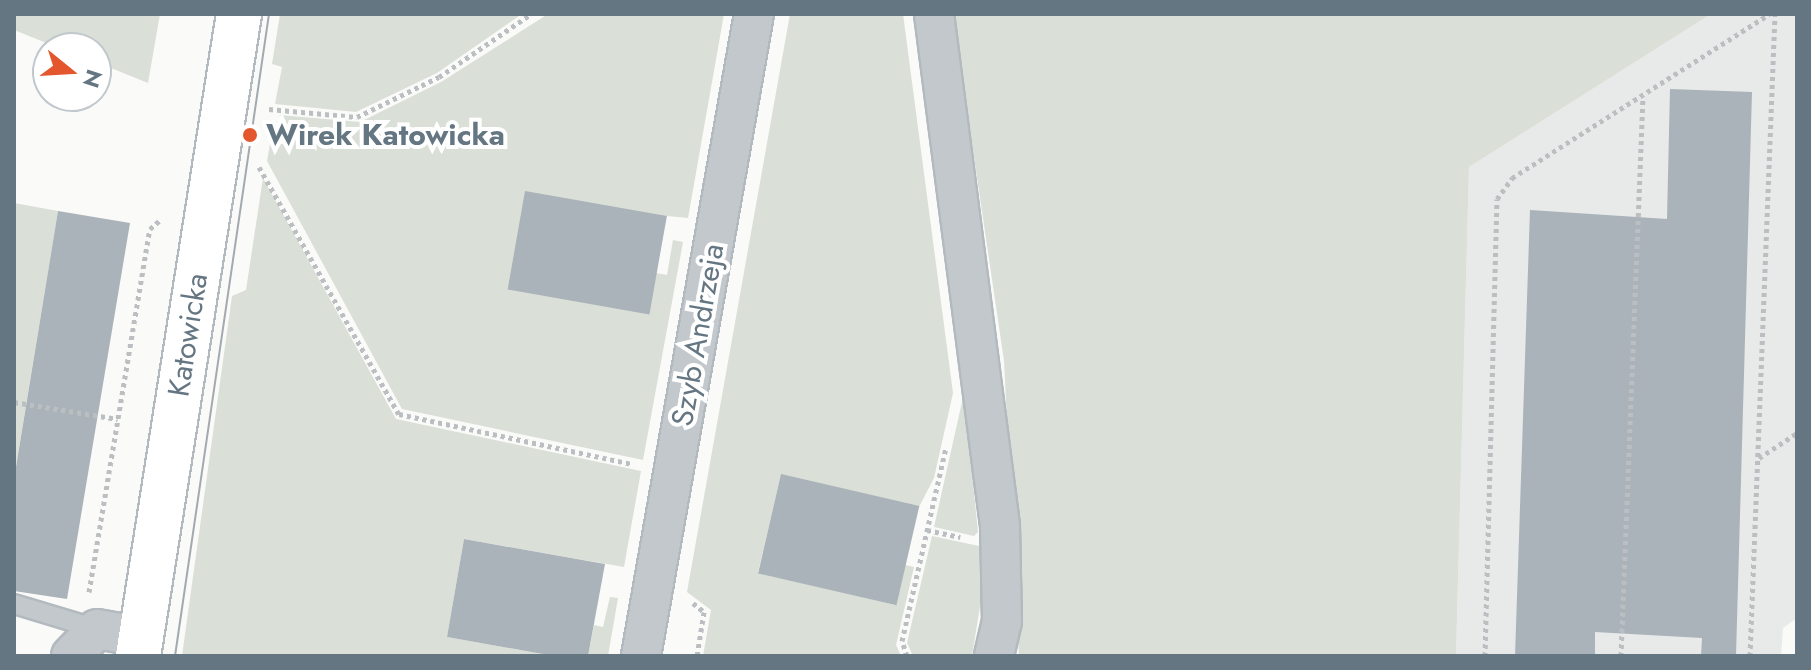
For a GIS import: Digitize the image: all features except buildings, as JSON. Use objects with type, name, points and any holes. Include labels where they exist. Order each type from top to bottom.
[{"type":"street","name":"Katowicka","points":[[139,646],[239,14]]},
{"type":"street","name":"Szyb Andrzeja","points":[[641,656],[754,14]]},
{"type":"street","points":[[934,14],[1000,526],[1002,621],[994,656]]},
{"type":"street","points":[[82,636],[139,646]]},
{"type":"lane","points":[[14,604],[82,636]]},
{"type":"path","points":[[268,109],[357,117],[439,77],[531,14]]},
{"type":"path","points":[[1485,656],[1497,199],[1512,178],[1772,14]]},
{"type":"path","points":[[1750,656],[1772,14]]},
{"type":"path","points":[[1621,656],[1643,95]]},
{"type":"path","points":[[259,167],[399,414],[649,467]]},
{"type":"path","points":[[82,636],[150,229],[171,210]]},
{"type":"path","points":[[14,402],[118,419]]},
{"type":"path","points":[[1758,459],[1797,433]]},
{"type":"shaded area","points":[[14,14],[160,14],[148,83],[112,68],[112,32],[32,32],[32,37],[14,30]]},
{"type":"shaded area","points":[[280,14],[522,14],[437,73],[356,112],[275,104],[282,67],[272,64]]},
{"type":"shaded area","points":[[548,14],[724,14],[688,218],[667,216],[656,273],[667,275],[673,240],[683,242],[643,460],[402,409],[267,161],[270,144],[283,144],[286,121],[279,115],[360,122],[441,82]]},
{"type":"shaded area","points":[[790,14],[903,14],[953,393],[934,478],[919,507],[781,475],[758,572],[895,605],[905,565],[914,567],[896,645],[901,656],[703,656],[711,610],[687,592]]},
{"type":"shaded area","points":[[953,14],[1711,14],[1469,167],[1456,656],[1019,656],[1004,361]]},
{"type":"shaded area","points":[[1711,14],[1797,14],[1797,618],[1783,628],[1781,656],[1456,656],[1469,167]]},
{"type":"shaded area","points":[[263,178],[396,419],[641,471],[624,567],[464,539],[447,637],[554,656],[182,656],[232,296],[246,290]]},
{"type":"shaded area","points":[[14,203],[58,211],[14,478]]},
{"type":"shaded area","points":[[964,393],[978,532],[974,536],[934,527]]},
{"type":"shaded area","points":[[932,536],[979,546],[981,600],[972,656],[913,656],[907,643]]},
{"type":"shaded area","points":[[610,597],[618,598],[608,656],[588,656],[594,625],[603,627]]},
{"type":"tram line","points":[[175,656],[269,14]]},
{"type":"place","name":"Wirek Katowicka","points":[[250,135]]}]
